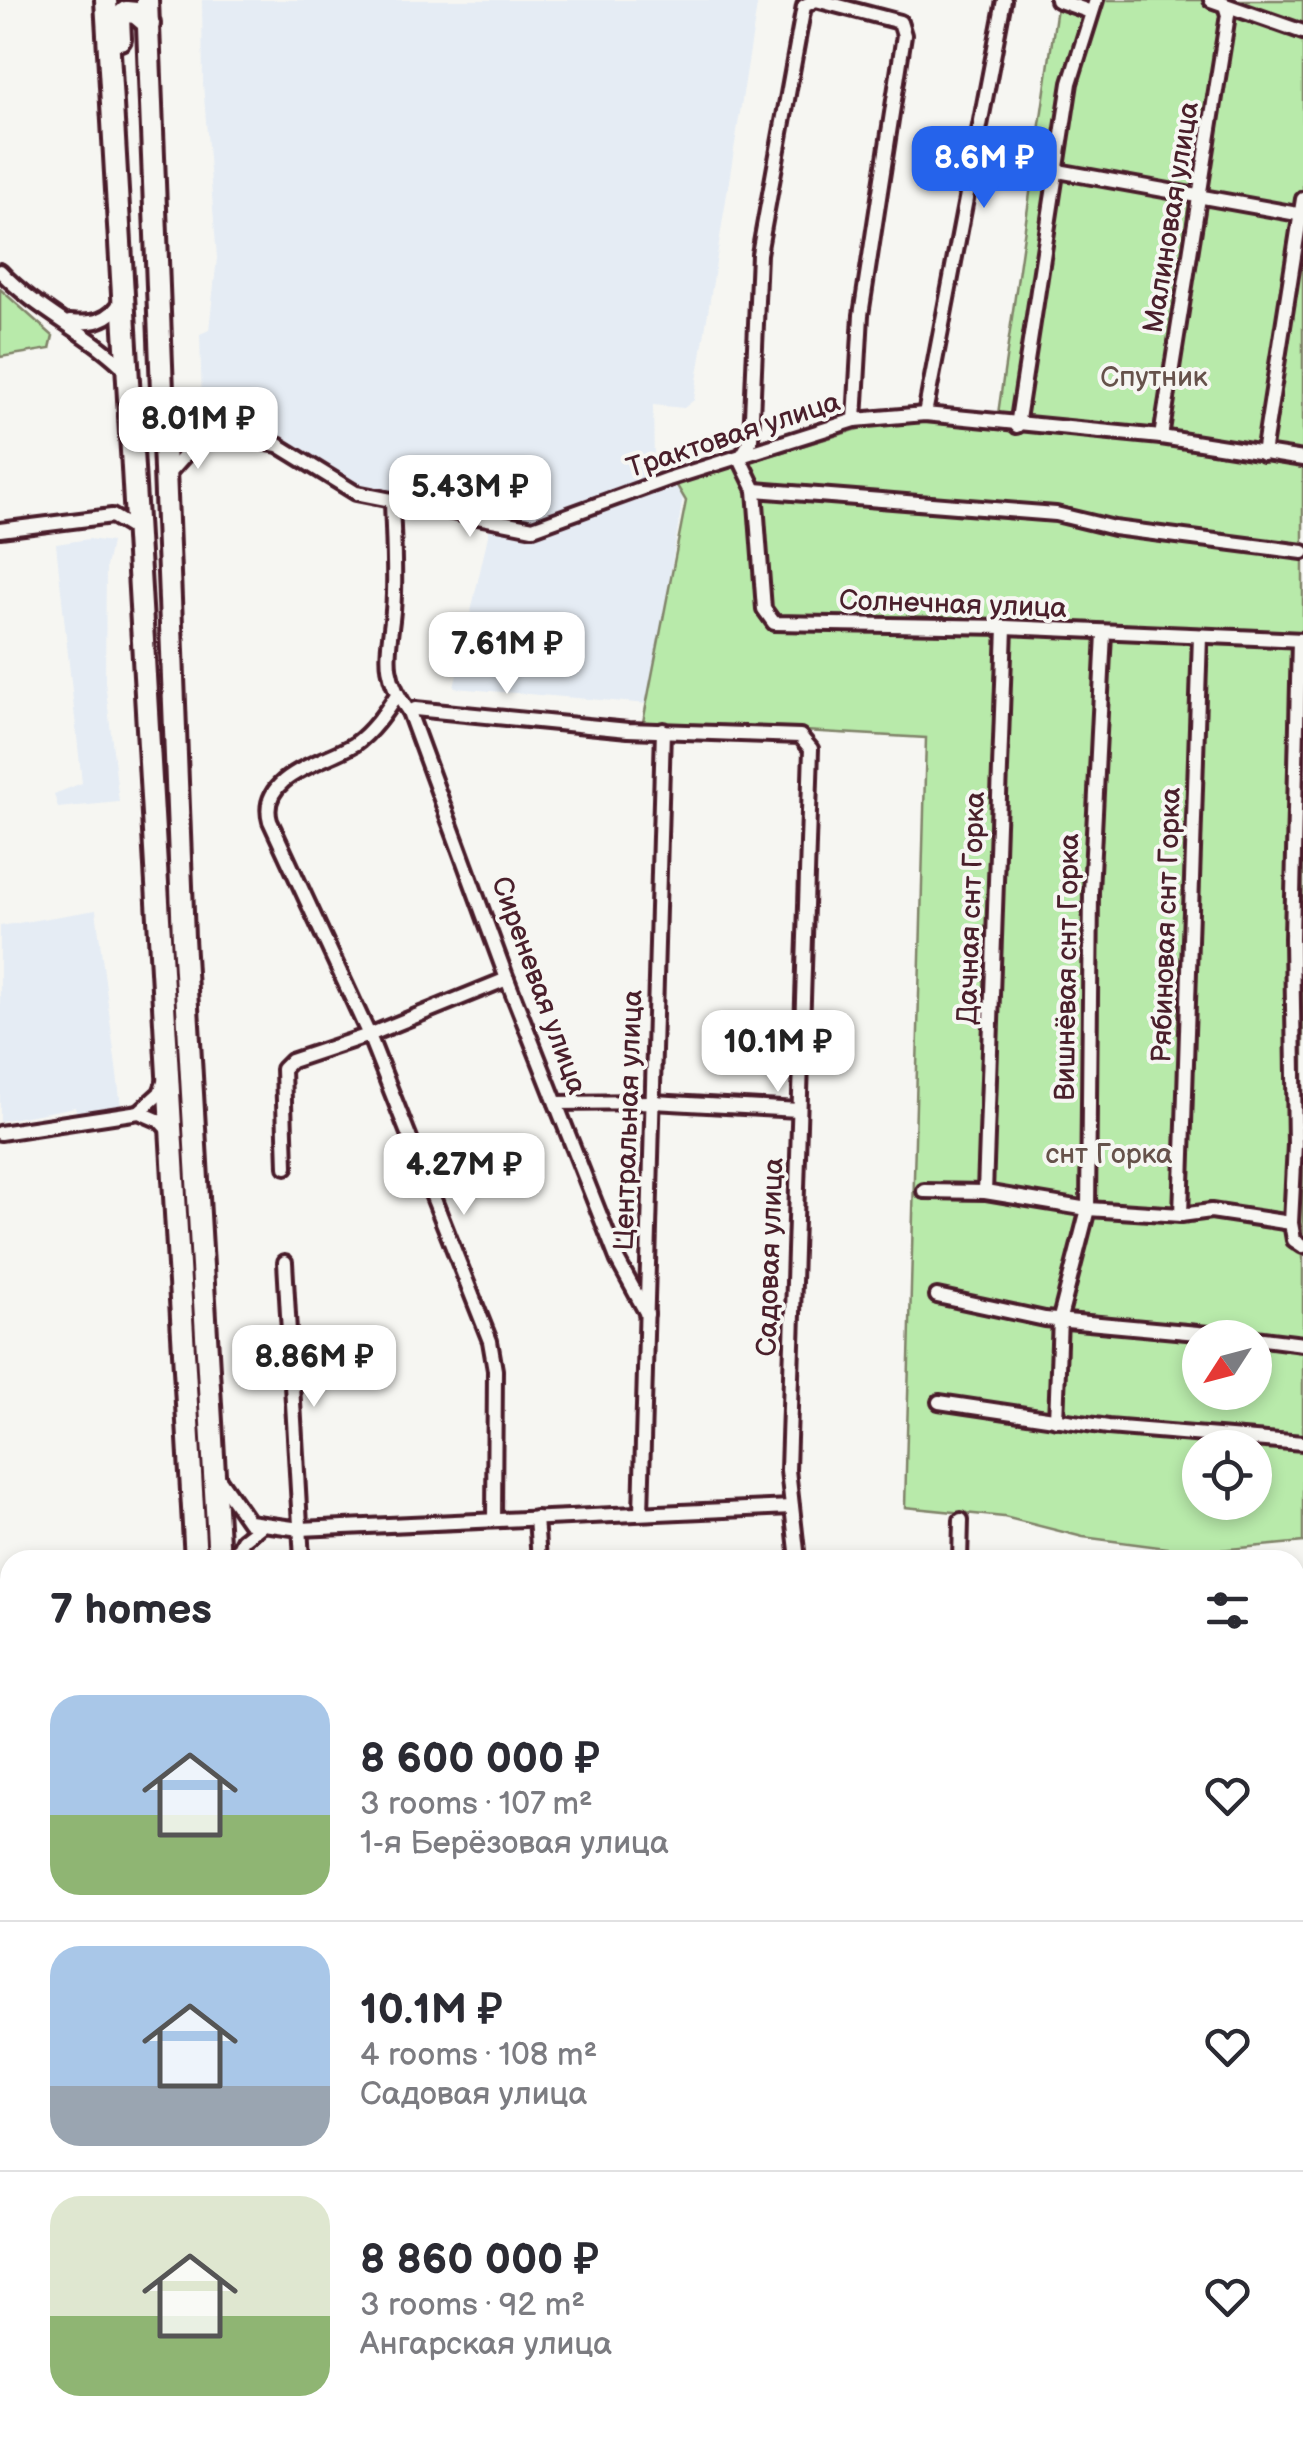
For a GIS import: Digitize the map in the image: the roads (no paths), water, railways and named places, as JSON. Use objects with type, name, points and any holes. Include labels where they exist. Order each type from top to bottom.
[{"type":"main road","points":[[106,0],[195,1550]]},
{"type":"main road","points":[[147,0],[182,919],[219,1550]]},
{"type":"main road","points":[[113,115],[119,18],[136,12],[149,24]]},
{"type":"street","points":[[740,459],[750,440],[759,254],[804,6],[816,0],[900,22],[904,35],[861,314],[855,420]]},
{"type":"street","points":[[925,414],[1004,0]]},
{"type":"street","points":[[1018,426],[1070,84],[1093,6],[1057,0]]},
{"type":"street","points":[[1211,0],[1303,32]]},
{"type":"street","name":"Малиновая улица","points":[[1161,437],[1228,15],[1226,5]]},
{"type":"street","points":[[1058,171],[1302,215]]},
{"type":"street","points":[[1262,454],[1303,199]]},
{"type":"street","points":[[0,271],[22,295],[67,322],[128,371]]},
{"type":"street","points":[[67,322],[93,323],[108,318],[124,294]]},
{"type":"street","points":[[161,413],[199,439],[166,477]]},
{"type":"street","name":"Трактовая улица","points":[[199,439],[240,438],[278,445],[356,494],[532,528],[668,479],[855,420],[925,414],[1161,437],[1303,459]]},
{"type":"street","name":"Солнечная улица","points":[[740,459],[755,490],[764,609],[774,624],[1005,627],[1301,640]]},
{"type":"street","points":[[112,516],[135,489]]},
{"type":"street","points":[[755,490],[1056,514],[1114,528],[1303,552]]},
{"type":"street","points":[[392,501],[394,596],[387,664],[396,696],[353,745],[280,783],[268,808],[270,822],[369,1035],[490,1340],[495,1370],[494,1520]]},
{"type":"street","points":[[0,530],[112,516],[138,532]]},
{"type":"street","name":"Дачная снт Горка","points":[[985,1192],[1005,627]]},
{"type":"street","name":"Вишнёвая снт Горка","points":[[1056,1420],[1060,1318],[1088,1209],[1091,892],[1104,633]]},
{"type":"street","name":"Рябиновая снт Горка","points":[[1181,1215],[1200,636]]},
{"type":"street","points":[[1301,640],[1299,1144],[1291,1223],[1294,1240],[1303,1246]]},
{"type":"street","name":"Сиреневая улица","points":[[396,696],[415,726],[507,980],[618,1262],[648,1314]]},
{"type":"street","name":"Садовая улица","points":[[409,712],[428,707],[570,726],[800,736],[811,748],[788,1470],[797,1550]]},
{"type":"street","name":"Центральная улица","points":[[641,1512],[664,730]]},
{"type":"street","points":[[286,1167],[283,1069],[291,1061],[369,1035],[507,980]]},
{"type":"street","points":[[139,1112],[160,1092],[166,1078]]},
{"type":"street","points":[[556,1103],[653,1102],[799,1110]]},
{"type":"street","points":[[0,1133],[139,1112],[160,1121],[170,1133]]},
{"type":"street","points":[[924,1191],[985,1192],[1088,1209],[1181,1215],[1212,1211],[1291,1223]]},
{"type":"street","points":[[285,1262],[301,1550]]},
{"type":"street","points":[[936,1296],[1045,1320],[1060,1318],[1182,1331]]},
{"type":"street","points":[[1272,1340],[1303,1344]]},
{"type":"street","points":[[939,1402],[1056,1420],[1303,1443]]},
{"type":"street","points":[[214,1470],[240,1512],[261,1526],[300,1528],[792,1507]]},
{"type":"street","points":[[536,1518],[538,1550]]},
{"type":"street","points":[[960,1550],[961,1520]]},
{"type":"street","points":[[238,1550],[243,1540],[261,1526]]},
{"type":"park label","name":"Спутник","points":[[1154,376]]},
{"type":"park label","name":"снт Горка","points":[[1109,1153]]}]
